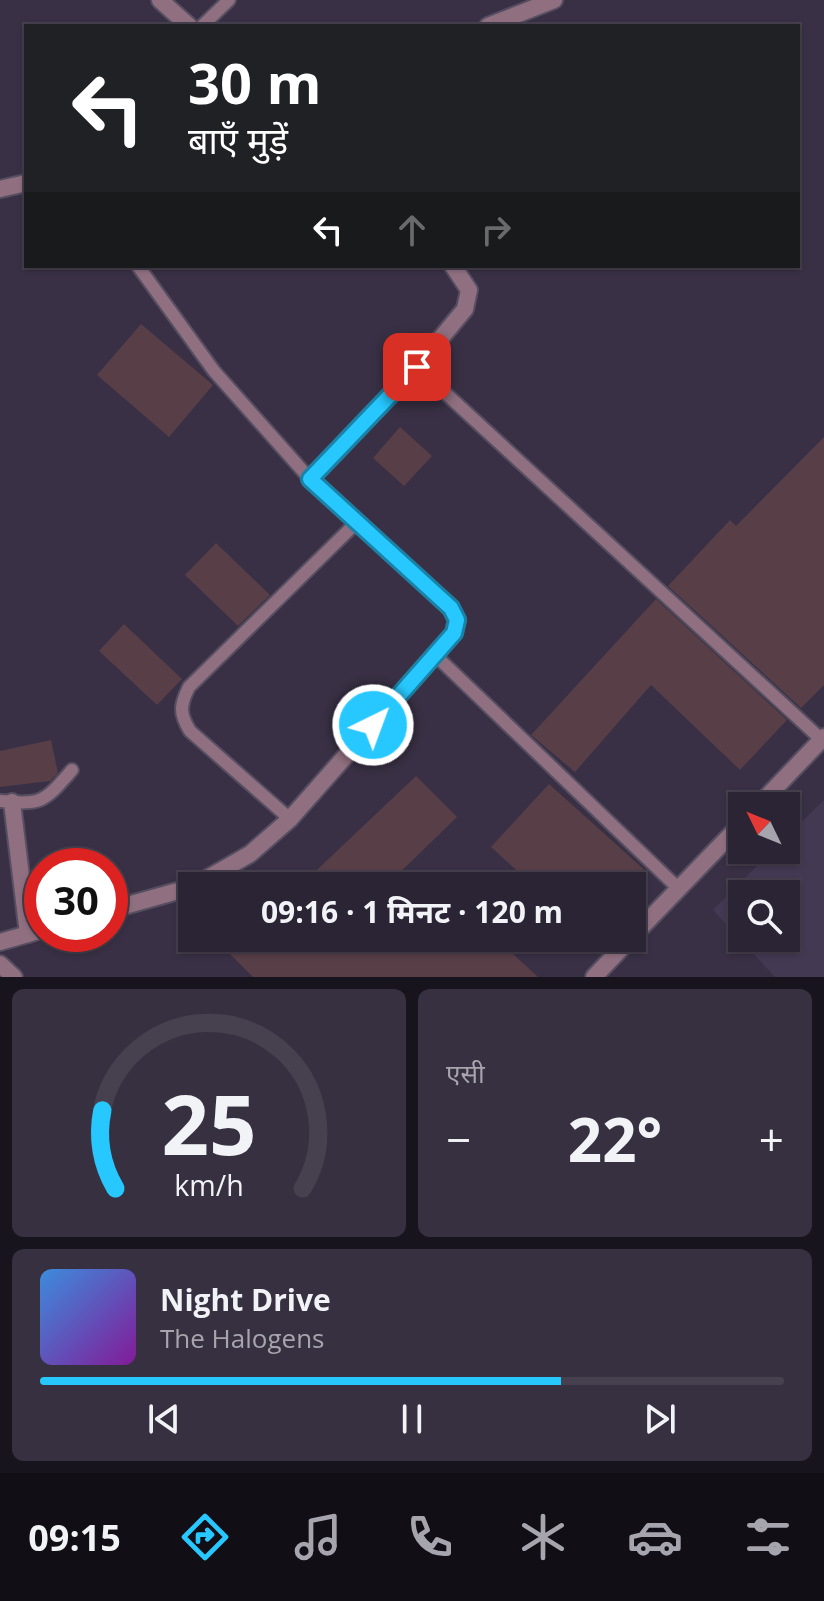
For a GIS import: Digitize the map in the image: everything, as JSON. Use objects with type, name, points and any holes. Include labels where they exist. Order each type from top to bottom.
[{"type":"street","points":[[160,0],[187,24]]},
{"type":"street","points":[[493,24],[554,0]]},
{"type":"street","points":[[0,189],[24,183]]},
{"type":"street","points":[[218,872],[250,854],[290,819],[454,633],[457,620],[451,608],[310,479],[417,367],[465,309],[469,290],[454,268]]},
{"type":"street","points":[[772,792],[823,739]]},
{"type":"street","points":[[6,802],[24,883]]},
{"type":"street","points":[[646,923],[728,838]]},
{"type":"street","points":[[128,905],[178,890]]},
{"type":"street","points":[[0,942],[24,935]]},
{"type":"street","points":[[594,977],[618,952]]},
{"type":"street","points":[[0,964],[14,977]]},
{"type":"lane","points":[[204,24],[229,0]]},
{"type":"lane","points":[[139,268],[214,371],[310,479]]},
{"type":"lane","points":[[417,367],[823,739]]},
{"type":"lane","points":[[290,819],[190,731],[182,718],[181,704],[189,687],[357,522]]},
{"type":"lane","points":[[435,655],[679,889]]},
{"type":"lane","points":[[6,802],[41,803],[49,798],[72,770]]},
{"type":"shaded area","points":[[824,800],[824,977],[775,977],[752,952],[800,952],[800,880],[743,880],[759,864],[800,864],[800,823]]},
{"type":"shaded area","points":[[728,895],[728,926],[713,910]]},
{"type":"building","points":[[141,324],[213,385],[169,437],[97,375]]},
{"type":"building","points":[[400,427],[432,456],[404,486],[373,458]]},
{"type":"building","points":[[824,437],[824,685],[801,708],[668,586],[730,520],[736,526]]},
{"type":"building","points":[[216,543],[270,595],[238,626],[185,575]]},
{"type":"building","points":[[656,599],[787,720],[740,770],[651,685],[575,772],[531,735]]},
{"type":"building","points":[[124,624],[182,679],[157,705],[99,651]]},
{"type":"building","points":[[51,740],[58,773],[50,781],[0,787],[0,751]]},
{"type":"building","points":[[416,776],[457,817],[400,872],[315,872]]},
{"type":"building","points":[[549,784],[648,873],[519,872],[491,847]]},
{"type":"building","points":[[228,952],[511,952],[538,977],[253,977]]},
{"type":"route","points":[[373,725],[454,633],[457,620],[451,608],[310,479],[417,367]]}]
